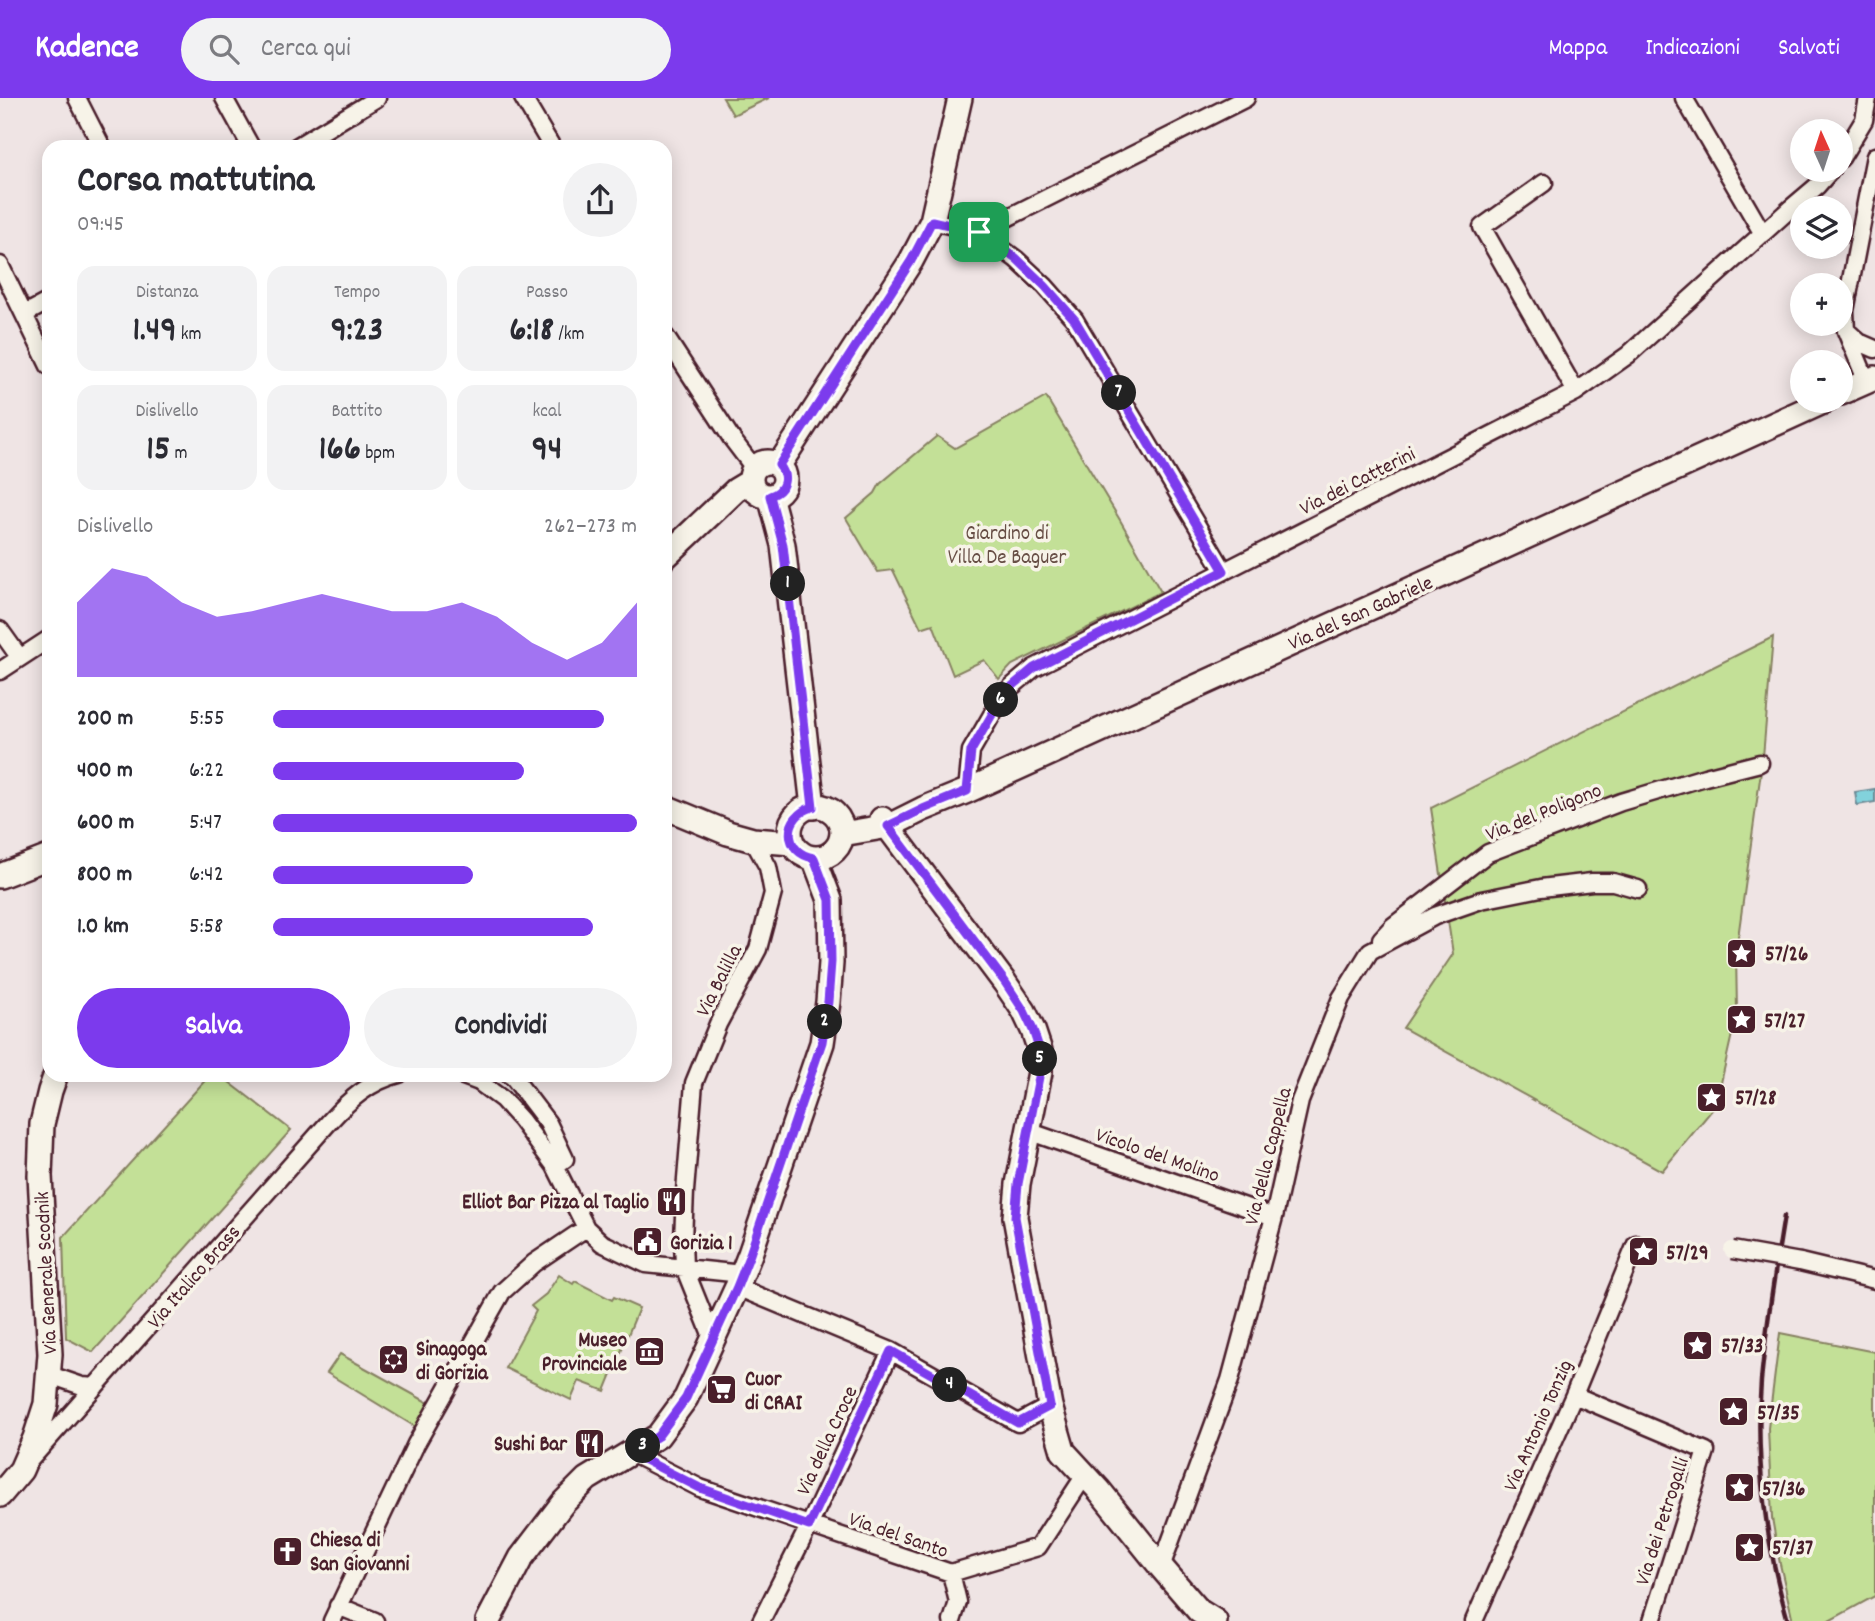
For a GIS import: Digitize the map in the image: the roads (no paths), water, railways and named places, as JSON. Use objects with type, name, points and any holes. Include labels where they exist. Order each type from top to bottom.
[{"type":"main road","points":[[779,465],[911,261],[932,221],[960,98]]},
{"type":"main road","points":[[1853,388],[1871,380]]},
{"type":"main road","name":"Via del San Gabriele","points":[[842,830],[885,823],[967,791],[1798,413]]},
{"type":"main road","points":[[672,550],[753,474],[759,463],[766,461],[779,465],[785,476],[784,484],[776,494],[763,496],[757,492],[753,474]]},
{"type":"main road","points":[[770,496],[783,545],[813,807]]},
{"type":"main road","points":[[813,807],[827,809],[838,819],[842,830],[840,842],[830,854],[814,858],[801,853],[792,842],[790,829],[795,817],[813,807]]},
{"type":"main road","points":[[672,810],[728,833],[753,840],[792,842]]},
{"type":"main road","points":[[885,823],[1005,982],[1024,1011],[1040,1051],[1040,1072],[1018,1184],[1015,1217],[1050,1406],[1063,1451],[1099,1490],[1204,1618]]},
{"type":"main road","points":[[488,1621],[521,1558],[563,1503],[587,1479],[658,1436],[686,1398],[740,1280],[822,1042],[831,962],[830,900],[814,858]]},
{"type":"main road","points":[[0,876],[42,860]]},
{"type":"main road","name":"Via Generale Scodnik","points":[[21,1470],[46,1404],[50,1375],[40,1176],[42,1124],[53,1082]]},
{"type":"main road","name":"Via Italico Brass","points":[[0,1495],[21,1470]]},
{"type":"street","points":[[77,98],[98,140]]},
{"type":"street","points":[[224,98],[247,140]]},
{"type":"street","points":[[308,140],[377,98]]},
{"type":"street","points":[[523,98],[548,140]]},
{"type":"street","points":[[979,232],[1246,98]]},
{"type":"street","points":[[1684,98],[1763,234]]},
{"type":"street","points":[[1853,138],[1864,120],[1868,98]]},
{"type":"street","points":[[1852,273],[1875,156]]},
{"type":"street","name":"Via dei Catterini","points":[[967,791],[971,751],[1009,689],[1034,668],[1576,391],[1628,355],[1821,182]]},
{"type":"street","points":[[1544,183],[1482,227],[1576,391]]},
{"type":"street","points":[[932,221],[979,232],[1016,258],[1075,320],[1224,571]]},
{"type":"street","points":[[0,265],[42,351]]},
{"type":"street","points":[[24,314],[42,305]]},
{"type":"street","points":[[1849,336],[1871,380]]},
{"type":"street","points":[[1852,336],[1875,349]]},
{"type":"street","points":[[672,348],[753,474]]},
{"type":"street","points":[[0,630],[20,658]]},
{"type":"street","points":[[0,671],[42,644]]},
{"type":"street","name":"Via del Poligono","points":[[1370,951],[1393,926],[1488,853],[1621,802],[1760,763]]},
{"type":"street","name":"Via Balilla","points":[[684,1267],[685,1191],[694,1083],[718,1024],[758,949],[773,893],[768,867],[753,840]]},
{"type":"street","points":[[1370,951],[1435,916],[1480,900],[1541,888],[1592,882],[1613,882],[1638,889]]},
{"type":"street","name":"Via della Cappella","points":[[1161,1567],[1230,1380],[1274,1217],[1300,1101],[1341,998],[1370,951]]},
{"type":"street","name":"Via Italico Brass","points":[[21,1470],[330,1121],[351,1099],[379,1082]]},
{"type":"street","points":[[478,1082],[502,1098],[521,1120],[555,1166],[586,1228],[602,1243],[646,1264],[684,1267],[740,1280],[891,1351],[1018,1423],[1050,1406]]},
{"type":"street","points":[[517,1082],[548,1123],[565,1159],[555,1166]]},
{"type":"street","name":"Vicolo del Molino","points":[[1028,1131],[1274,1217]]},
{"type":"street","points":[[375,1621],[335,1613],[416,1444],[502,1292],[534,1263],[586,1228]]},
{"type":"street","name":"Via Antonio Tonzig","points":[[1474,1621],[1574,1395],[1636,1244]]},
{"type":"street","points":[[1732,1250],[1800,1262],[1875,1280]]},
{"type":"street","points":[[684,1267],[713,1339]]},
{"type":"street","name":"Via della Croce","points":[[761,1621],[891,1351]]},
{"type":"street","points":[[50,1375],[82,1386],[95,1387]]},
{"type":"street","name":"Via dei Petrogalli","points":[[1574,1395],[1706,1451],[1652,1621]]},
{"type":"street","name":"Via del Santo","points":[[631,1453],[700,1488],[951,1573],[1038,1547],[1085,1475]]},
{"type":"street","points":[[951,1573],[958,1602],[952,1621]]},
{"type":"water","points":[[1875,789],[1875,802],[1857,805],[1855,792]]},
{"type":"railway","points":[[1784,1216],[1763,1360],[1760,1442],[1768,1533],[1788,1621]]},
{"type":"place","name":"57/26","points":[[1742,953]]},
{"type":"place","name":"57/27","points":[[1741,1020]]},
{"type":"place","name":"57/28","points":[[1712,1097]]},
{"type":"place","name":"Elliot Bar Pizza al Taglio","points":[[672,1201]]},
{"type":"place","name":"Gorizia 1","points":[[647,1242]]},
{"type":"place","name":"57/29","points":[[1643,1252]]},
{"type":"place","name":"57/33","points":[[1698,1345]]},
{"type":"place","name":"Museo Provinciale","points":[[650,1351]]},
{"type":"place","name":"Sinagoga di Gorizia","points":[[393,1360]]},
{"type":"place","name":"Cuor di CRAI","points":[[722,1390]]},
{"type":"place","name":"57/35","points":[[1734,1412]]},
{"type":"place","name":"Sushi Bar","points":[[590,1443]]},
{"type":"place","name":"57/36","points":[[1739,1488]]},
{"type":"place","name":"57/37","points":[[1749,1547]]},
{"type":"place","name":"Chiesa di San Giovanni","points":[[287,1551]]},
{"type":"park label","name":"Giardino di Villa De Baguer","points":[[1007,544]]}]
